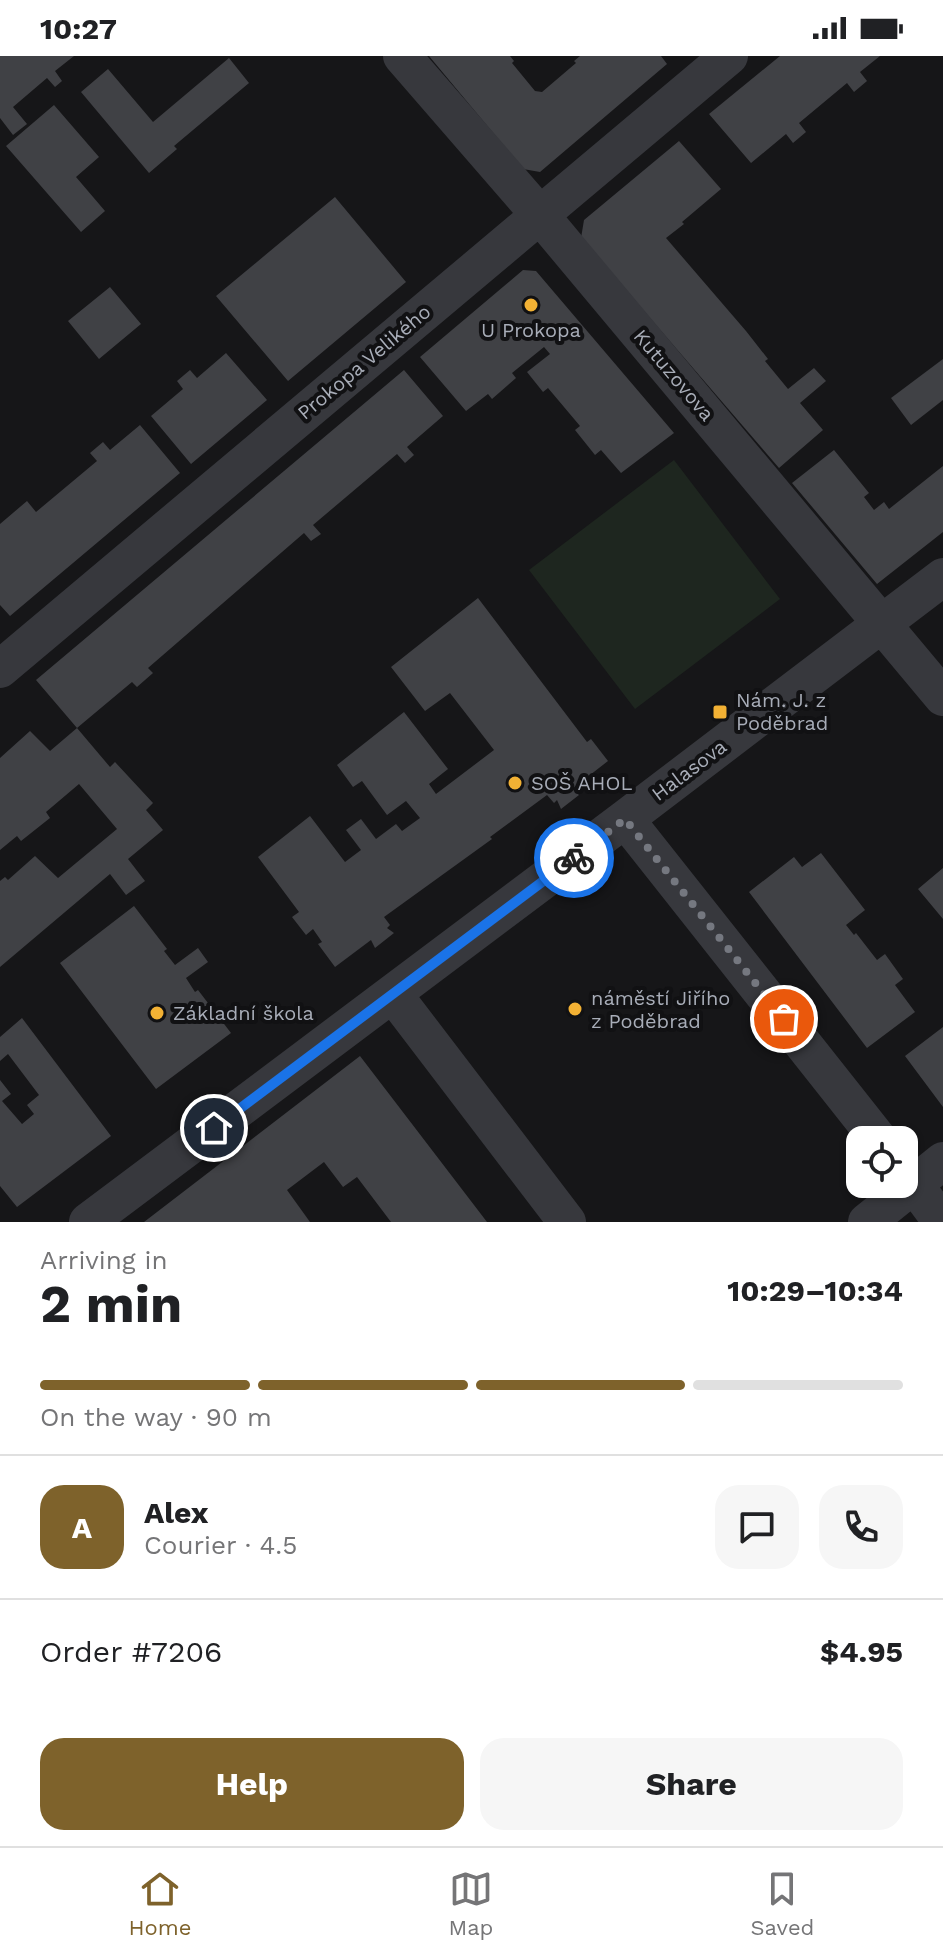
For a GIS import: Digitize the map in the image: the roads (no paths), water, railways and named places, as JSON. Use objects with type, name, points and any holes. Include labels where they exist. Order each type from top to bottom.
[{"type":"street","name":"Kutuzovova","points":[[402,56],[539,214],[943,697]]},
{"type":"street","name":"Prokopa Velikého","points":[[0,669],[729,56]]},
{"type":"street","name":"Halasova","points":[[88,1222],[943,577]]},
{"type":"street","points":[[625,819],[868,1126]]},
{"type":"street","points":[[393,994],[567,1222]]},
{"type":"street","points":[[867,1222],[920,1172],[942,1222]]},
{"type":"place","name":"U Prokopa","points":[[531,305]]},
{"type":"place","name":"Nám. J. z Poděbrad","points":[[720,712]]},
{"type":"place","name":"SOŠ AHOL","points":[[515,783]]},
{"type":"place","name":"náměstí Jiřího z Poděbrad","points":[[575,1009]]},
{"type":"place","name":"Základní škola","points":[[157,1013]]}]
